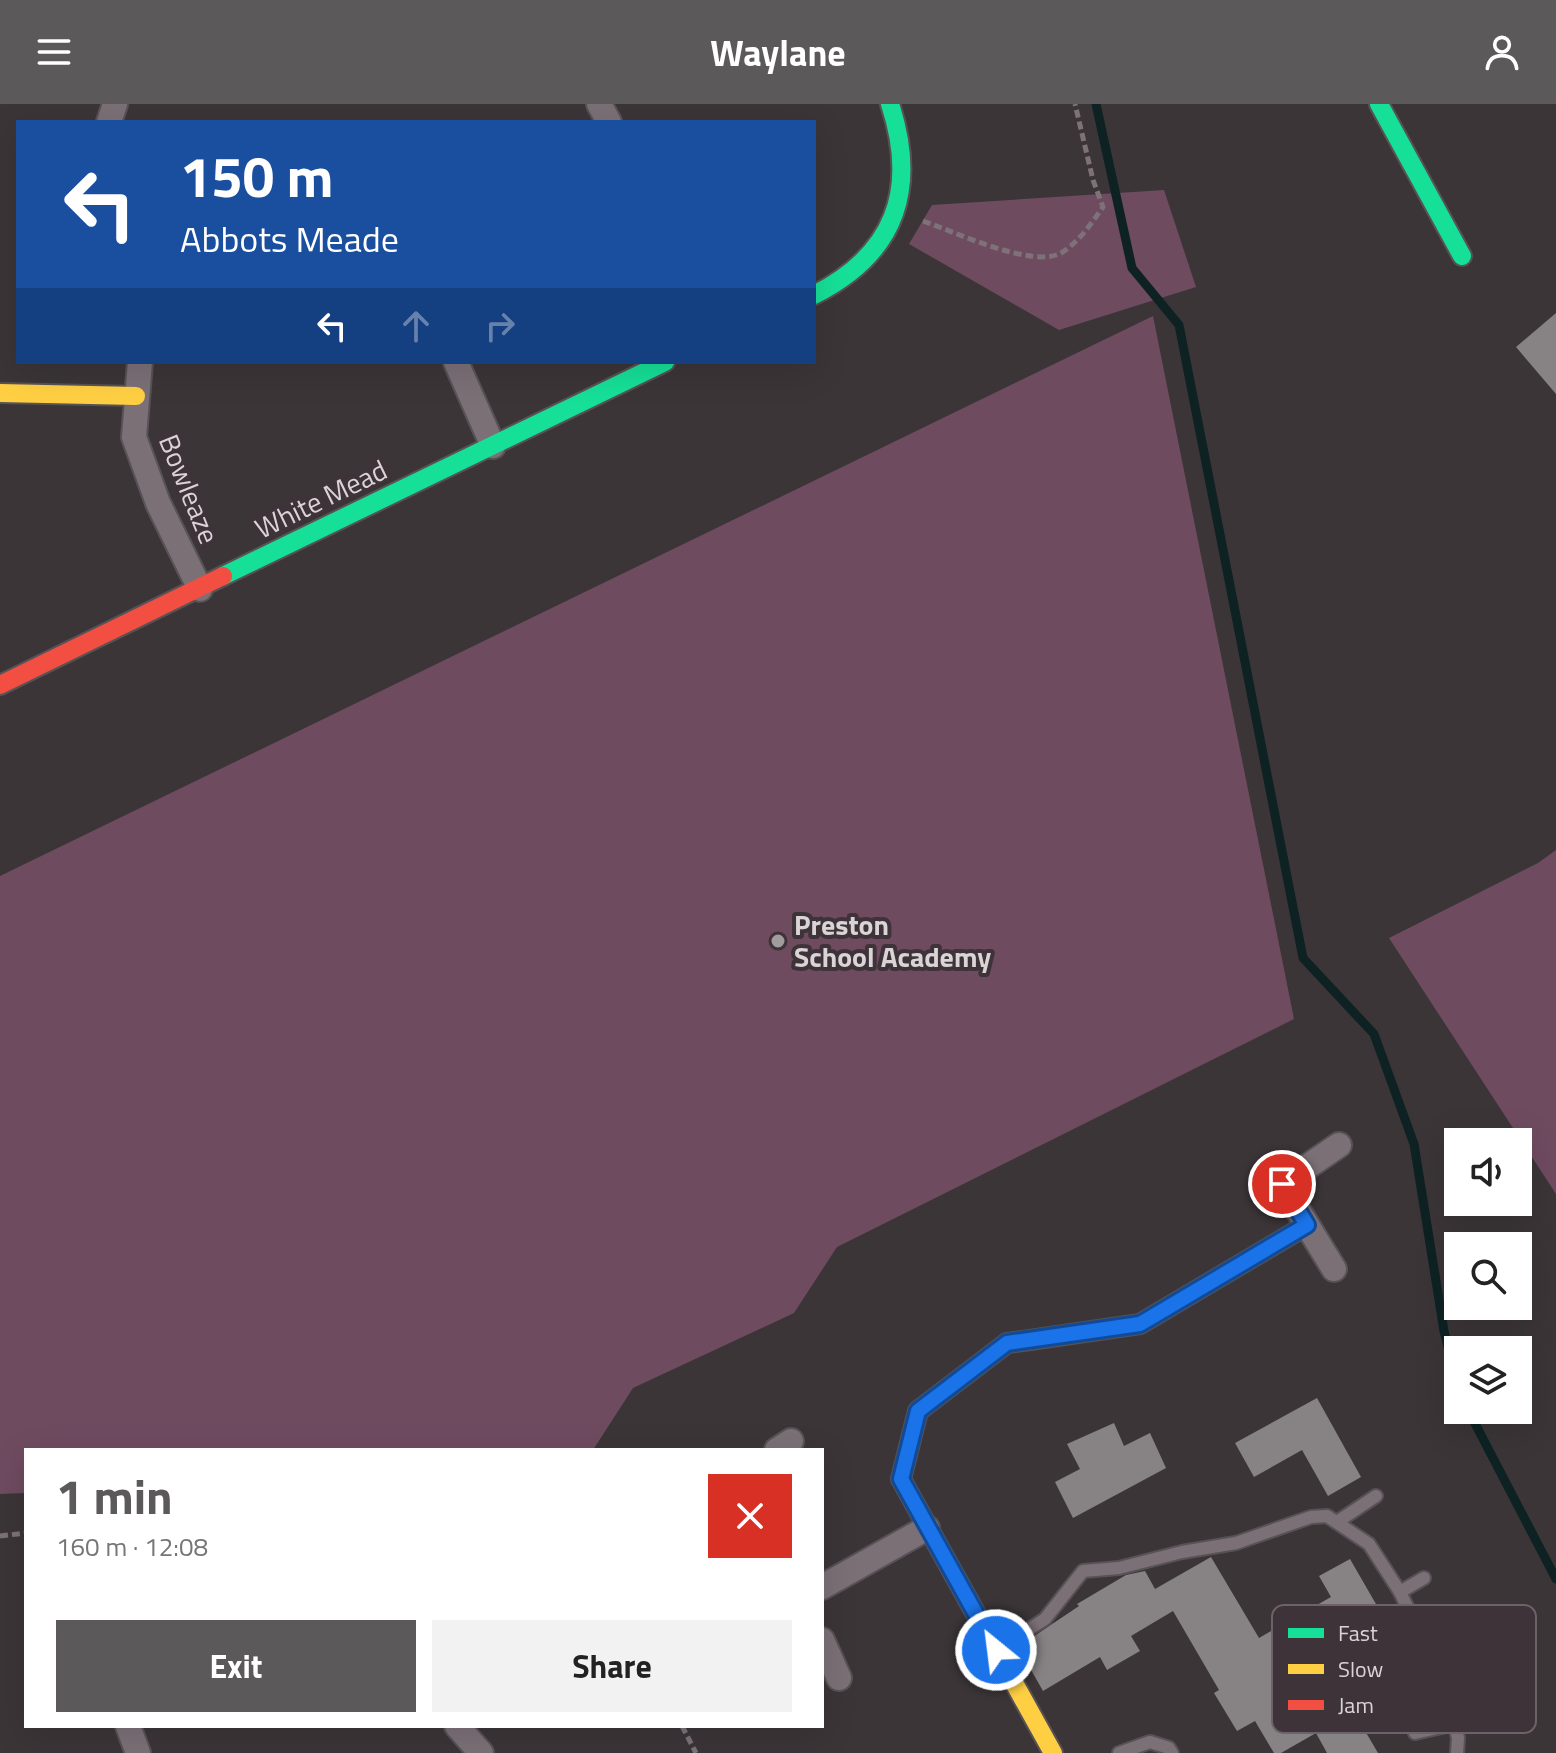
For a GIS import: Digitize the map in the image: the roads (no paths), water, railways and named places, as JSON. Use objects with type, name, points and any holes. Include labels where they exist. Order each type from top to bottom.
[{"type":"street","points":[[816,294],[835,284],[870,257],[891,224],[901,170],[897,121],[890,104]]},
{"type":"street","points":[[1379,104],[1462,256]]},
{"type":"street","name":"Bowleaze","points":[[140,364],[134,437],[158,503],[200,589]]},
{"type":"street","points":[[457,364],[493,446]]},
{"type":"street","name":"White Mead","points":[[0,685],[661,364]]},
{"type":"street","points":[[0,393],[136,396]]},
{"type":"street","points":[[1334,1269],[1282,1184],[1339,1145]]},
{"type":"street","points":[[1053,1753],[901,1479],[918,1411],[1007,1343],[1140,1324],[1307,1225]]},
{"type":"street","points":[[824,1586],[927,1528]]},
{"type":"street","points":[[824,1644],[839,1678]]},
{"type":"street","points":[[129,1728],[138,1753]]},
{"type":"street","points":[[459,1728],[481,1753]]},
{"type":"lane","points":[[1337,1522],[1376,1496]]},
{"type":"lane","points":[[996,1650],[1045,1619],[1083,1571],[1119,1568],[1181,1549],[1236,1543],[1311,1517],[1327,1516],[1369,1544],[1406,1605]]},
{"type":"lane","points":[[1400,1592],[1424,1578]]},
{"type":"lane","points":[[1456,1733],[1457,1753]]},
{"type":"lane","points":[[1119,1753],[1150,1742],[1169,1748],[1172,1753]]},
{"type":"waterway","points":[[1096,104],[1132,268],[1179,325],[1303,958],[1374,1034],[1414,1144],[1445,1336]]},
{"type":"waterway","points":[[1475,1424],[1556,1579]]},
{"type":"place","name":"Preston School Academy","points":[[778,941]]}]
